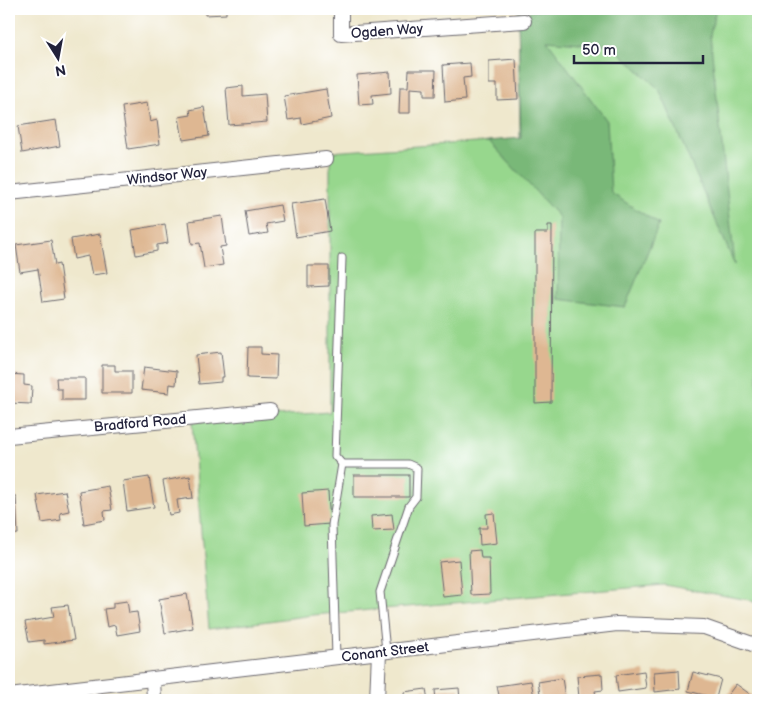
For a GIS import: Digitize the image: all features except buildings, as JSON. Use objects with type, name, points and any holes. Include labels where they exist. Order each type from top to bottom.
[{"type":"street","name":"Ogden Way","points":[[341,9],[341,34],[524,21]]},
{"type":"street","name":"Windsor Way","points":[[9,193],[326,159]]},
{"type":"street","name":"Bradford Road","points":[[9,436],[270,411]]},
{"type":"street","name":"Conant Street","points":[[9,696],[617,624],[704,626],[758,646]]},
{"type":"street","points":[[376,700],[382,652]]},
{"type":"street","points":[[153,679],[154,700]]},
{"type":"lane","points":[[342,258],[335,456],[342,464],[408,464],[417,468],[416,497],[408,506],[380,592],[382,652]]},
{"type":"lane","points":[[336,658],[332,525],[342,464]]},
{"type":"green space","points":[[551,9],[758,9],[758,604],[749,600],[664,585],[313,615],[209,629],[192,422],[330,412],[330,152],[520,139],[518,13]]},
{"type":"green space","points":[[551,9],[716,9],[710,35],[735,265],[659,89],[612,46],[547,40],[607,121],[611,193],[659,224],[625,307],[558,299],[559,217],[489,141],[521,138],[518,13]]}]
